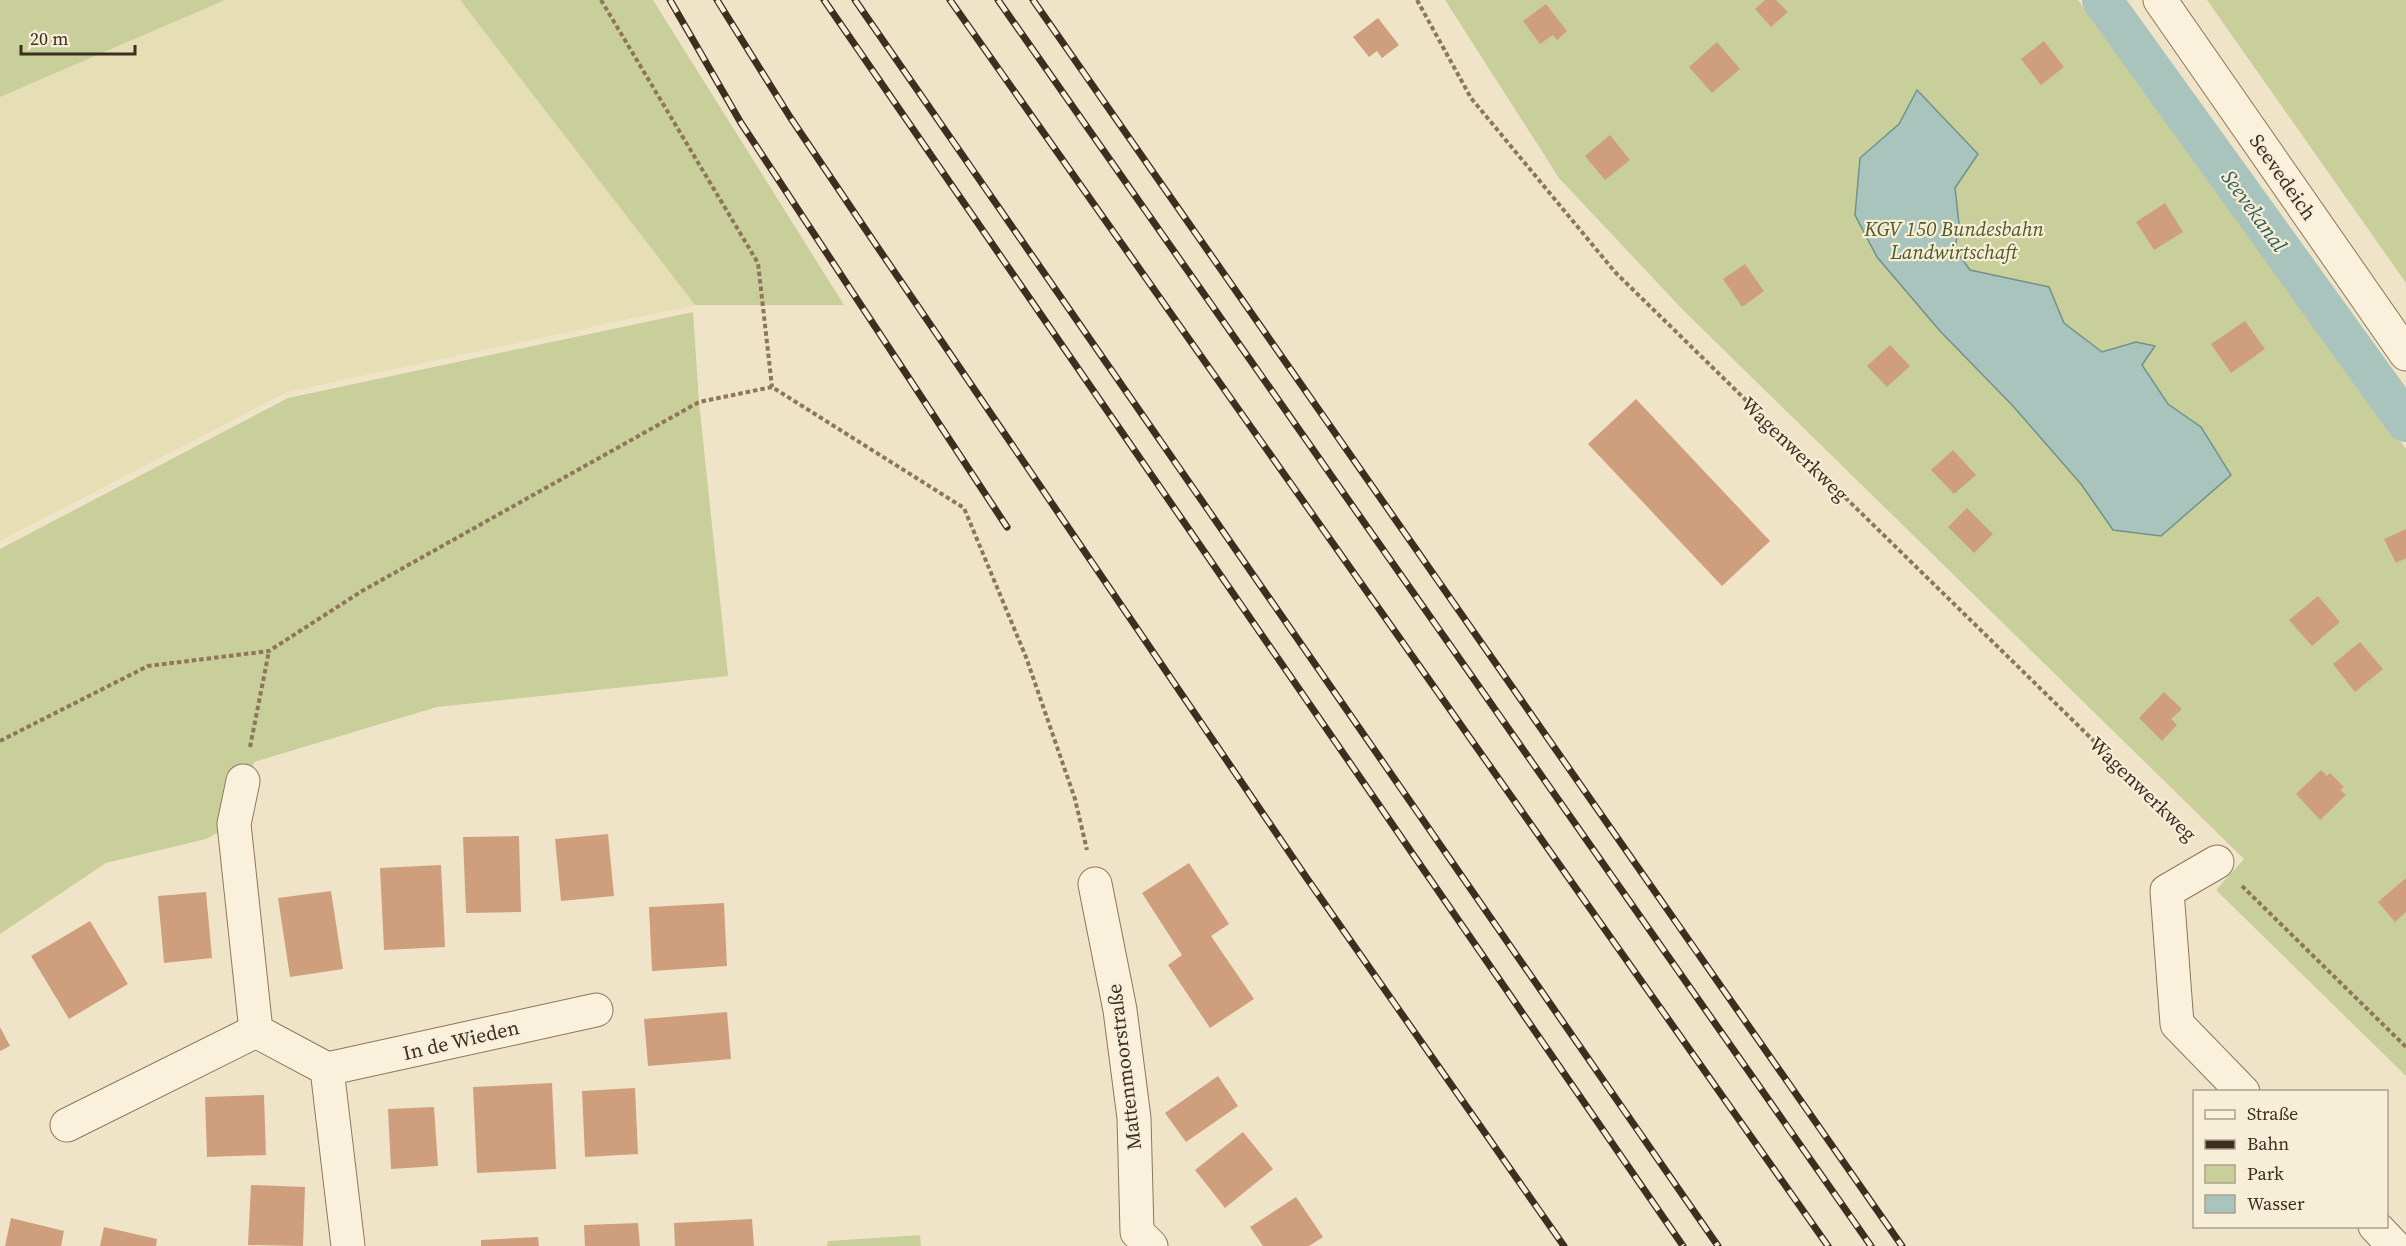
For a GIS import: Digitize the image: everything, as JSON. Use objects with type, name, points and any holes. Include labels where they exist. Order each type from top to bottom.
[{"type":"street","name":"Seevedeich","points":[[2160,0],[2406,354]]},
{"type":"street","points":[[243,781],[234,824],[255,1031]]},
{"type":"street","points":[[2217,862],[2167,891],[2177,1024],[2241,1090]]},
{"type":"street","name":"Mattenmoorstraße","points":[[1095,884],[1120,1010],[1134,1118],[1137,1232],[1151,1246]]},
{"type":"street","name":"In de Wieden","points":[[327,1069],[596,1010]]},
{"type":"street","points":[[255,1031],[327,1069],[348,1246]]},
{"type":"street","points":[[67,1125],[255,1031]]},
{"type":"street","points":[[2375,1228],[2394,1246]]},
{"type":"path","points":[[601,0],[758,263],[772,387]]},
{"type":"path","name":"Wagenwerkweg","points":[[1417,0],[1471,98],[1615,272],[2406,1047]]},
{"type":"path","points":[[0,741],[148,666],[269,651],[362,591],[699,402],[772,387],[964,508],[1026,657],[1075,799],[1095,884]]},
{"type":"path","points":[[243,781],[269,651]]},
{"type":"shaded area","points":[[225,0],[460,0],[695,305],[287,392],[0,541],[0,97]]},
{"type":"green space","points":[[0,0],[225,0],[0,97]]},
{"type":"green space","points":[[460,0],[653,0],[844,305],[695,305]]},
{"type":"green space","name":"KGV 150 Bundesbahn Landwirtschaft","points":[[1445,0],[2078,0],[2406,449],[2406,1076],[2216,890],[2244,859],[1682,309],[1559,178]]},
{"type":"green space","points":[[2207,0],[2406,0],[2406,283]]},
{"type":"green space","points":[[693,312],[699,402],[728,676],[437,707],[254,762],[234,824],[206,839],[106,863],[0,934],[0,549],[288,398]]},
{"type":"green space","points":[[920,1235],[921,1246],[827,1246],[828,1241]]},
{"type":"water","points":[[1917,90],[1978,154],[1955,188],[1959,224],[1955,249],[1970,270],[2049,287],[2064,323],[2102,352],[2136,342],[2155,346],[2142,365],[2168,404],[2201,427],[2231,475],[2161,536],[2113,530],[2081,484],[2013,406],[1940,331],[1877,257],[1855,215],[1860,158],[1899,124]]},
{"type":"building","points":[[1765,0],[1776,0],[1788,12],[1771,27],[1755,9]]},
{"type":"building","points":[[1546,4],[1567,31],[1557,40],[1553,35],[1540,44],[1523,21]]},
{"type":"building","points":[[1378,18],[1399,45],[1382,58],[1377,51],[1369,57],[1353,37]]},
{"type":"building","points":[[2044,41],[2064,67],[2041,85],[2021,59]]},
{"type":"building","points":[[1717,42],[1740,69],[1712,93],[1689,67]]},
{"type":"building","points":[[1610,135],[1630,160],[1605,180],[1585,156]]},
{"type":"building","points":[[2165,203],[2183,232],[2154,250],[2136,222]]},
{"type":"building","points":[[1745,264],[1764,291],[1742,307],[1723,279]]},
{"type":"building","points":[[2245,321],[2265,349],[2231,373],[2211,344]]},
{"type":"building","points":[[1890,345],[1910,366],[1887,387],[1867,366]]},
{"type":"building","points":[[1636,399],[1770,541],[1722,586],[1588,444]]},
{"type":"building","points":[[1953,450],[1976,475],[1954,494],[1931,470]]},
{"type":"building","points":[[1967,508],[1993,534],[1974,553],[1948,527]]},
{"type":"building","points":[[2406,529],[2406,558],[2396,563],[2384,539]]},
{"type":"building","points":[[2318,596],[2340,622],[2312,646],[2289,620]]},
{"type":"building","points":[[2360,642],[2383,669],[2355,692],[2333,664]]},
{"type":"building","points":[[2164,692],[2182,709],[2171,719],[2177,725],[2162,741],[2139,718]]},
{"type":"building","points":[[2321,770],[2327,776],[2330,773],[2344,787],[2340,790],[2346,795],[2320,820],[2296,794]]},
{"type":"building","points":[[608,834],[614,896],[561,901],[555,839]]},
{"type":"building","points":[[519,836],[521,912],[466,913],[463,837]]},
{"type":"building","points":[[1189,863],[1229,924],[1211,936],[1254,999],[1210,1028],[1168,965],[1182,955],[1142,893]]},
{"type":"building","points":[[441,865],[445,947],[384,950],[380,868]]},
{"type":"building","points":[[2406,878],[2406,912],[2395,922],[2378,902]]},
{"type":"building","points":[[331,891],[343,969],[290,977],[278,898]]},
{"type":"building","points":[[206,892],[212,958],[164,963],[158,896]]},
{"type":"building","points":[[724,903],[727,966],[652,971],[649,907]]},
{"type":"building","points":[[90,921],[128,984],[69,1019],[31,956]]},
{"type":"building","points":[[727,1012],[731,1059],[648,1066],[644,1019]]},
{"type":"building","points":[[0,1027],[10,1046],[0,1051]]},
{"type":"building","points":[[1218,1076],[1238,1106],[1186,1142],[1165,1113]]},
{"type":"building","points":[[552,1083],[556,1169],[477,1173],[473,1087]]},
{"type":"building","points":[[635,1088],[638,1154],[585,1157],[582,1091]]},
{"type":"building","points":[[264,1095],[266,1155],[207,1157],[205,1097]]},
{"type":"building","points":[[434,1107],[438,1166],[391,1169],[388,1109]]},
{"type":"building","points":[[1243,1132],[1273,1169],[1225,1208],[1195,1170]]},
{"type":"building","points":[[251,1185],[305,1187],[303,1246],[248,1245]]},
{"type":"building","points":[[1296,1197],[1323,1237],[1309,1246],[1263,1246],[1250,1227]]},
{"type":"building","points":[[11,1218],[64,1231],[61,1246],[5,1246]]},
{"type":"building","points":[[752,1219],[754,1246],[675,1246],[674,1223]]},
{"type":"building","points":[[638,1223],[640,1246],[585,1246],[584,1225]]},
{"type":"building","points":[[104,1227],[157,1239],[156,1246],[100,1246]]},
{"type":"building","points":[[538,1237],[539,1246],[481,1246],[481,1240]]},
{"type":"waterway","name":"Seevekanal","points":[[2102,0],[2406,422]]},
{"type":"railway","points":[[670,0],[741,123],[1007,527]]},
{"type":"railway","points":[[717,0],[790,117],[870,236],[1306,877],[1564,1246]]},
{"type":"railway","points":[[824,0],[1683,1246]]},
{"type":"railway","points":[[855,0],[1718,1246]]},
{"type":"railway","points":[[950,0],[1828,1246]]},
{"type":"railway","points":[[998,0],[1871,1246]]},
{"type":"railway","points":[[1033,0],[1902,1246]]}]
